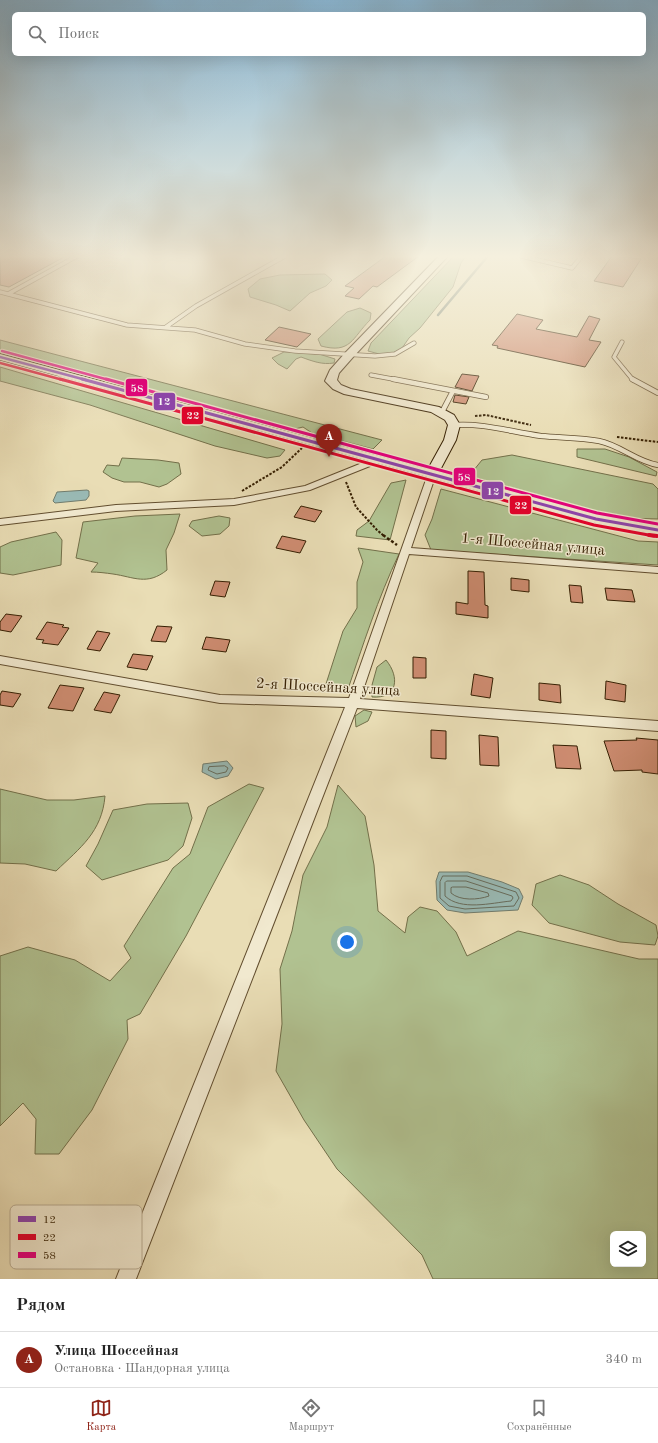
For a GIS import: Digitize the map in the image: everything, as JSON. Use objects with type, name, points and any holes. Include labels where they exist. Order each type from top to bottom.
[{"type":"main road","points":[[387,316],[334,372],[331,381],[337,387],[348,392],[435,409],[450,418],[454,425],[450,440],[432,474]]},
{"type":"main road","points":[[0,357],[197,410],[308,442],[596,519],[658,530]]},
{"type":"street","points":[[0,522],[116,508],[234,502],[307,488],[377,460]]},
{"type":"street","points":[[142,1238],[352,703],[432,474]]},
{"type":"street","name":"1-я Шоссейная улица","points":[[405,551],[658,570]]},
{"type":"street","name":"2-я Шоссейная улица","points":[[0,660],[220,699],[352,703],[658,726]]},
{"type":"street","points":[[126,1279],[130,1269]]},
{"type":"lane","points":[[92,316],[128,325],[195,330],[245,344],[295,351],[375,356],[395,354],[414,343]]},
{"type":"lane","points":[[166,327],[182,316]]},
{"type":"lane","points":[[622,342],[614,357],[633,380],[658,393]]},
{"type":"lane","points":[[371,375],[486,397]]},
{"type":"lane","points":[[442,412],[454,391]]},
{"type":"lane","points":[[454,425],[474,424],[542,436],[599,441],[622,449],[652,464],[658,465]]},
{"type":"path","points":[[239,492],[282,467],[308,442]]},
{"type":"path","points":[[342,474],[356,507],[377,530],[405,551]]},
{"type":"green space","points":[[343,316],[371,316],[370,320],[350,343],[345,346],[331,348],[321,346],[318,339]]},
{"type":"green space","points":[[397,316],[430,316],[409,338],[400,351],[383,355],[368,351],[371,343]]},
{"type":"green space","points":[[0,340],[382,440],[373,449],[312,433],[303,427],[295,429],[0,352]]},
{"type":"green space","points":[[284,352],[319,354],[335,359],[334,363],[321,363],[301,357],[296,359],[287,369],[278,364],[272,358]]},
{"type":"green space","points":[[0,367],[285,450],[280,456],[267,458],[215,446],[90,405],[0,381]]},
{"type":"green space","points":[[577,449],[605,449],[629,457],[657,472],[656,476],[577,457]]},
{"type":"green space","points":[[512,455],[653,484],[658,489],[658,519],[621,518],[469,476],[482,460]]},
{"type":"green space","points":[[122,458],[179,463],[181,474],[167,484],[159,487],[140,482],[124,482],[112,478],[103,472],[107,465],[119,466]]},
{"type":"green space","points":[[406,480],[390,540],[356,536],[357,530],[369,521],[391,483]]},
{"type":"green space","points":[[441,489],[638,541],[658,542],[658,565],[431,550],[425,535],[432,519]]},
{"type":"green space","points":[[180,514],[174,533],[166,550],[167,570],[153,578],[140,579],[91,572],[98,563],[76,558],[83,522],[135,516]]},
{"type":"green space","points":[[219,516],[230,518],[229,526],[220,534],[202,536],[189,526],[192,521]]},
{"type":"green space","points":[[56,532],[62,540],[61,565],[13,575],[0,573],[0,547],[11,542]]},
{"type":"green space","points":[[358,548],[399,554],[365,639],[347,692],[325,687],[343,631],[357,608],[357,582],[363,562]]},
{"type":"green space","points":[[386,660],[393,673],[395,680],[394,686],[392,691],[381,697],[372,697],[372,685],[377,667]]},
{"type":"green space","points":[[364,710],[372,712],[368,721],[356,727],[355,716]]},
{"type":"green space","points":[[249,784],[264,788],[186,936],[140,1014],[127,1020],[128,1039],[92,1110],[59,1154],[35,1154],[36,1119],[23,1103],[0,1126],[0,956],[28,947],[75,960],[110,981],[131,958],[124,946],[173,868],[190,854],[208,807]]},
{"type":"green space","points":[[338,785],[365,816],[374,865],[378,911],[405,933],[408,917],[420,907],[437,911],[456,932],[467,956],[518,931],[639,959],[658,959],[658,1279],[433,1279],[422,1255],[337,1169],[304,1120],[276,1071],[282,1024],[280,969],[292,931],[303,875],[327,827]]},
{"type":"green space","points":[[0,789],[47,800],[74,800],[105,796],[103,809],[95,829],[81,847],[56,871],[25,864],[0,863]]},
{"type":"green space","points":[[188,803],[192,818],[183,846],[168,860],[102,880],[86,866],[98,844],[113,810],[147,804]]},
{"type":"green space","points":[[560,875],[589,885],[618,904],[656,925],[658,936],[655,945],[620,942],[549,923],[532,905],[536,884]]},
{"type":"water","points":[[89,491],[89,496],[86,500],[55,503],[53,501],[57,492]]},
{"type":"water","points":[[227,761],[233,768],[228,776],[216,779],[202,772],[203,764]]},
{"type":"water","points":[[439,872],[468,872],[502,882],[519,889],[523,897],[518,910],[465,913],[447,910],[437,900],[436,881]]},
{"type":"building","points":[[516,316],[524,316],[543,320],[536,329],[577,337],[589,316],[600,319],[589,340],[601,342],[585,367],[497,348],[498,346],[492,345]]},
{"type":"building","points":[[279,327],[311,334],[297,347],[265,340]]},
{"type":"building","points":[[462,374],[479,376],[472,391],[455,387]]},
{"type":"building","points":[[455,395],[469,397],[466,404],[453,402]]},
{"type":"building","points":[[301,506],[322,511],[315,522],[294,517]]},
{"type":"building","points":[[282,536],[306,541],[300,553],[276,548]]},
{"type":"building","points":[[468,571],[484,572],[485,605],[488,606],[488,618],[456,614],[456,602],[468,604]]},
{"type":"building","points":[[511,578],[529,580],[529,592],[511,590]]},
{"type":"building","points":[[215,581],[230,582],[225,597],[210,595]]},
{"type":"building","points":[[569,585],[581,586],[583,603],[571,602]]},
{"type":"building","points":[[605,588],[632,590],[635,602],[607,600]]},
{"type":"building","points":[[6,614],[22,616],[11,632],[0,630],[0,622]]},
{"type":"building","points":[[47,622],[64,625],[62,627],[69,628],[58,645],[42,643],[44,640],[36,639]]},
{"type":"building","points":[[157,626],[172,627],[166,642],[151,641]]},
{"type":"building","points":[[97,631],[110,633],[100,651],[87,649]]},
{"type":"building","points":[[206,637],[230,640],[226,652],[202,649]]},
{"type":"building","points":[[133,654],[153,656],[147,670],[127,667]]},
{"type":"building","points":[[413,657],[426,658],[426,678],[413,678]]},
{"type":"building","points":[[474,674],[493,678],[490,698],[471,695]]},
{"type":"building","points":[[606,681],[626,685],[625,702],[605,699]]},
{"type":"building","points":[[539,683],[560,685],[561,703],[539,700]]},
{"type":"building","points":[[60,685],[84,688],[73,711],[48,708]]},
{"type":"building","points":[[2,691],[21,694],[13,707],[0,705],[0,695]]},
{"type":"building","points":[[104,692],[120,695],[111,713],[94,710]]},
{"type":"building","points":[[431,730],[446,731],[446,759],[431,758]]},
{"type":"building","points":[[479,735],[498,737],[499,766],[480,765]]},
{"type":"building","points":[[636,738],[658,740],[658,774],[642,772],[642,770],[614,771],[604,741],[637,740]]},
{"type":"building","points":[[553,745],[577,746],[581,769],[556,768]]},
{"type":"transit line","name":"58","points":[[2,351],[597,513],[658,524]]},
{"type":"transit line","name":"12","points":[[0,357],[596,519],[658,530]]},
{"type":"transit line","name":"22","points":[[0,363],[594,525],[657,536]]},
{"type":"place","name":"Улица Шоссейная","points":[[329,457]]}]
